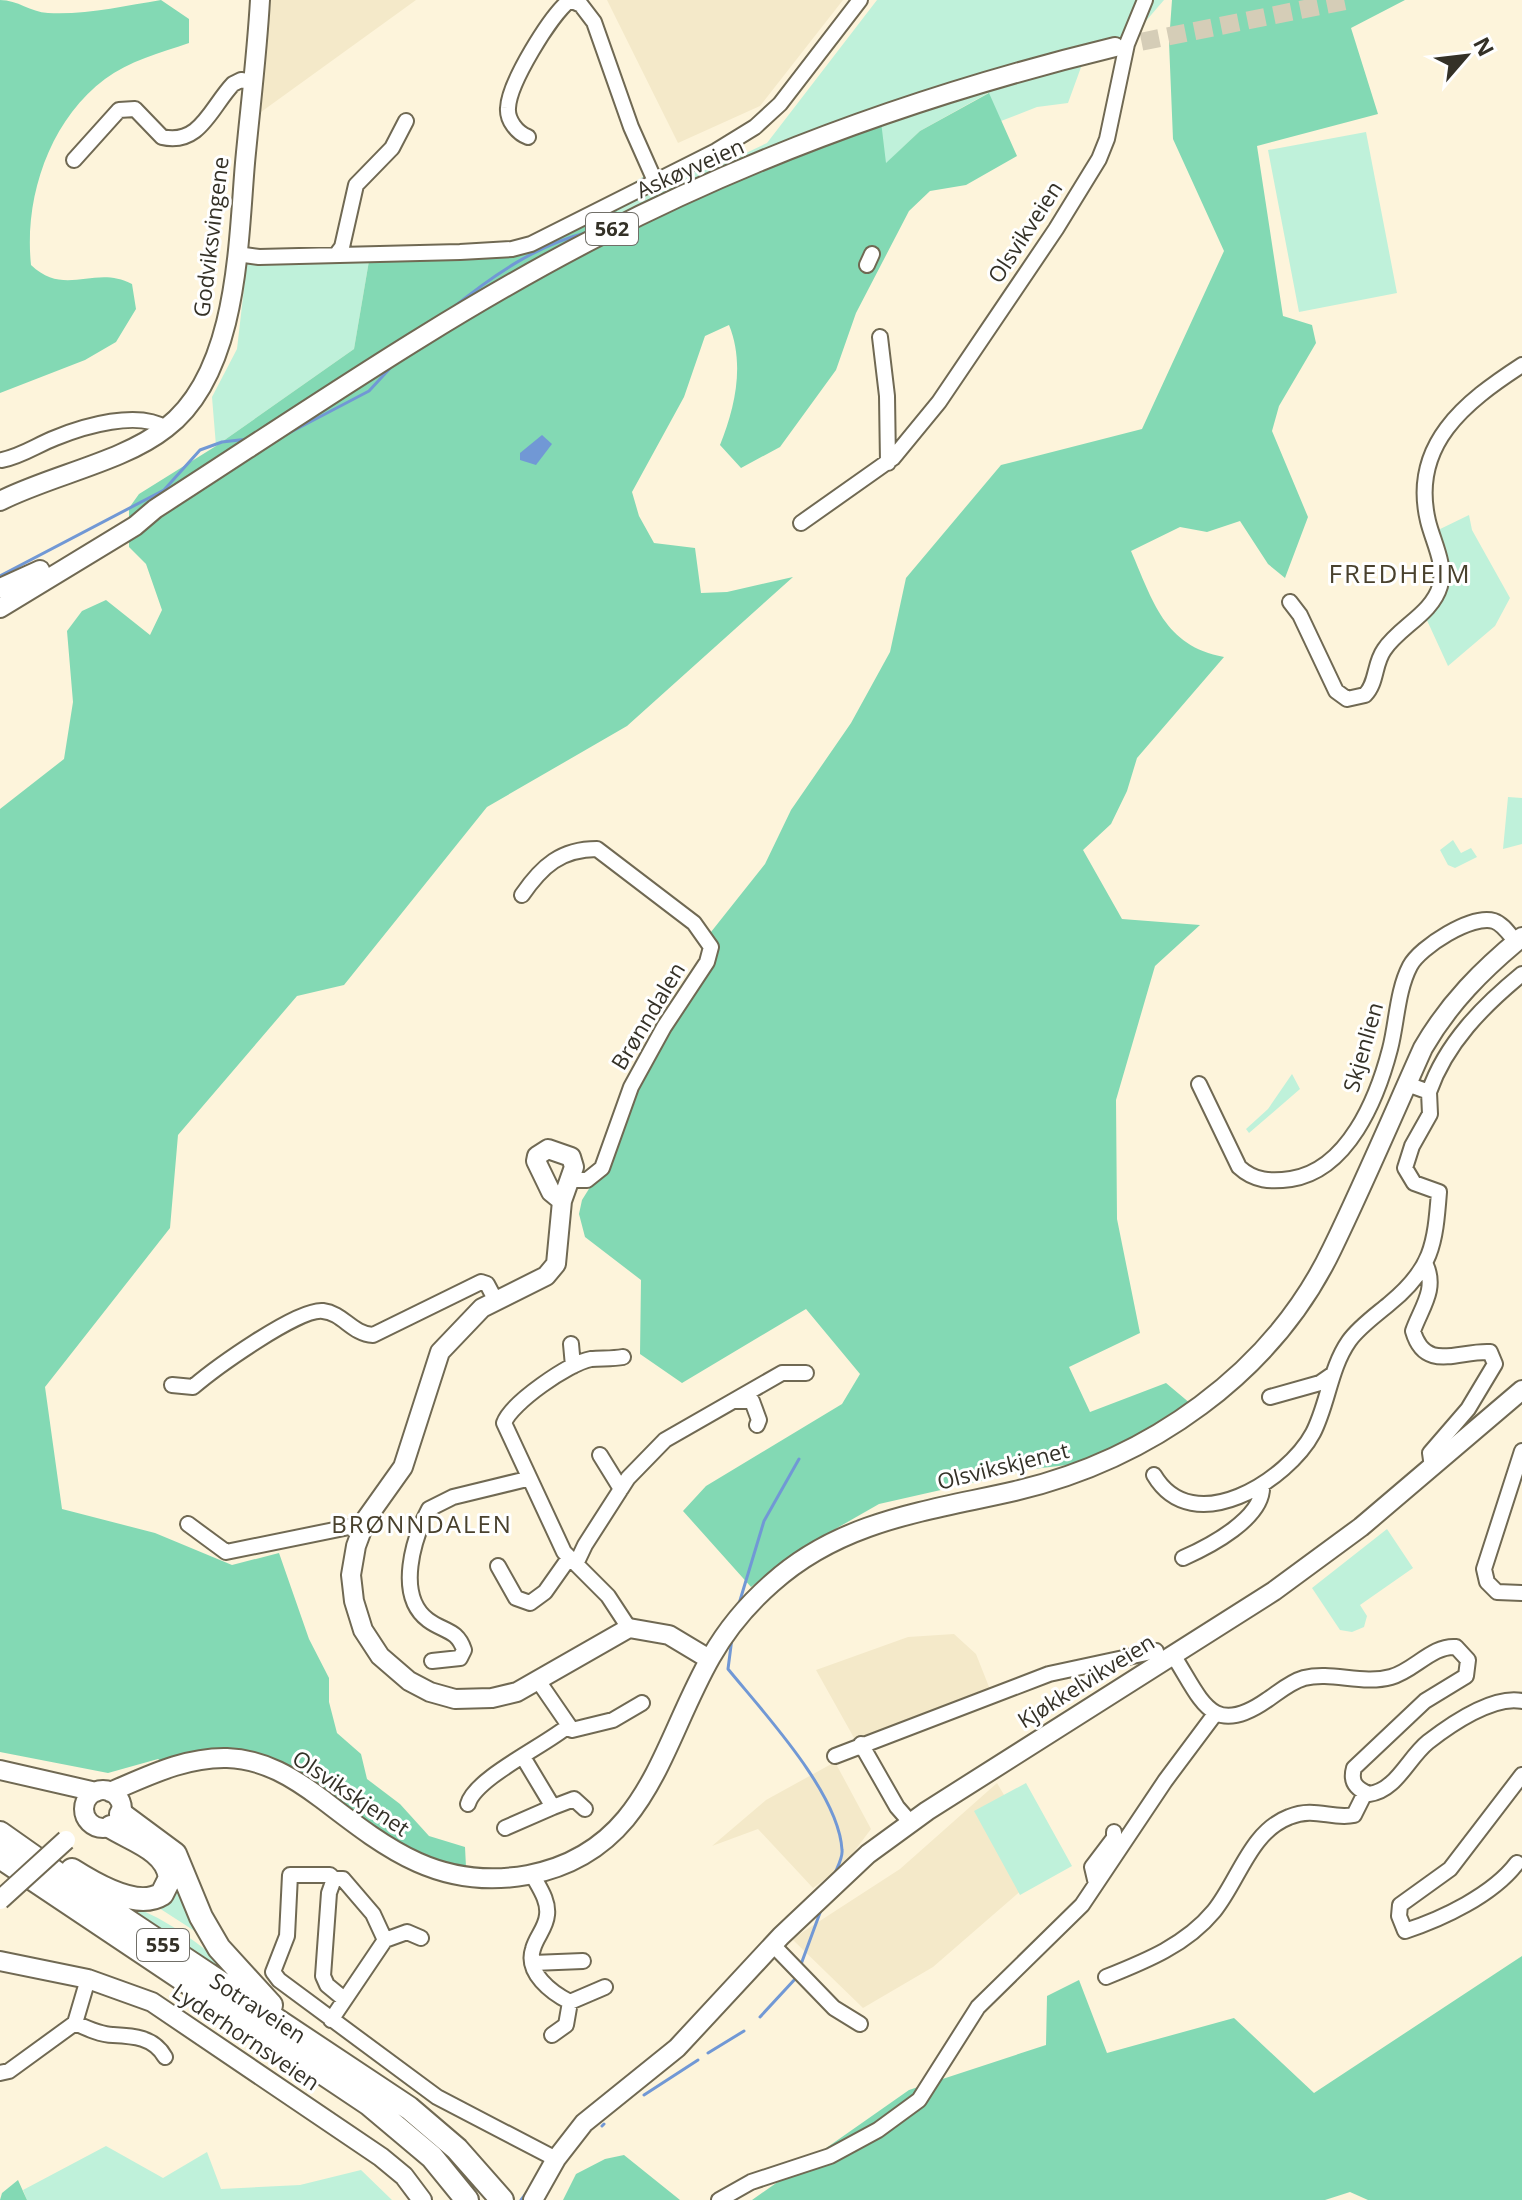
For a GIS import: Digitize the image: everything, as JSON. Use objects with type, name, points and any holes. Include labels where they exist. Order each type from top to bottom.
[{"type":"highway","name":"555","points":[[0,1822],[82,1876],[132,1898],[144,1901],[159,1897],[169,1886],[170,1872],[166,1863],[103,1809]]},
{"type":"highway","name":"555","points":[[103,1809],[175,1854],[201,1917],[224,1954],[266,2001],[319,2039],[329,2054]]},
{"type":"highway","name":"Sotraveien","points":[[0,1833],[435,2129],[502,2200]]},
{"type":"highway","name":"Sotraveien","points":[[0,1857],[386,2117],[432,2157],[467,2200]]},
{"type":"highway","name":"555","points":[[0,1868],[134,1955],[146,1956]]},
{"type":"main road","name":"Godviksvingene","points":[[0,501],[55,475],[131,449],[166,428],[189,405],[213,361],[229,306],[237,254],[260,0]]},
{"type":"main road","name":"Askøyveien","points":[[0,588],[26,578],[155,509],[380,364],[600,235],[737,172],[883,116],[1028,68],[1115,47]]},
{"type":"main road","name":"Askøyveien","points":[[0,608],[135,526],[155,509]]},
{"type":"main road","name":"Olsvikskjenet","points":[[0,1900],[103,1809],[144,1779],[189,1761],[229,1758],[292,1777],[379,1843],[421,1865],[478,1878],[532,1874],[580,1856],[599,1844],[642,1801],[709,1659],[756,1598],[809,1554],[886,1519],[1011,1492],[1082,1472],[1119,1457],[1198,1409],[1255,1358],[1312,1284],[1332,1249],[1407,1084],[1445,1013],[1484,969],[1519,939]]},
{"type":"main road","points":[[562,1201],[551,1192],[539,1170],[537,1156],[548,1149],[571,1157],[574,1167],[562,1201],[559,1252],[552,1270],[465,1322],[440,1352],[403,1467],[364,1524],[356,1546],[351,1586],[363,1630],[380,1656],[409,1681],[430,1692],[455,1699],[505,1696],[539,1682],[629,1628],[669,1635],[709,1659]]},
{"type":"main road","name":"Kjøkkelvikveien","points":[[533,2200],[556,2159],[584,2123],[677,2048],[829,1888],[911,1823],[1164,1653],[1274,1591],[1361,1527],[1522,1390]]},
{"type":"main road","points":[[0,1770],[45,1781],[103,1809]]},
{"type":"main road","name":"Lyderhornsveien","points":[[0,1950],[9,1962],[88,1979],[152,2002],[389,2164],[422,2200]]},
{"type":"main road","name":"Lyderhornsveien","points":[[389,2164],[413,2200]]},
{"type":"street","points":[[528,137],[518,132],[508,116],[510,99],[550,19],[570,0],[581,5],[594,22],[631,127],[655,181]]},
{"type":"street","points":[[237,254],[336,255],[512,249],[565,228],[755,127],[780,104],[860,0]]},
{"type":"street","name":"Olsvikveien","points":[[801,523],[888,463],[939,402],[1099,159],[1109,130],[1127,44],[1145,0]]},
{"type":"street","name":"Godviksvingene","points":[[74,160],[119,110],[135,109],[162,137],[185,138],[197,130],[233,84],[241,80],[253,82]]},
{"type":"street","points":[[336,255],[342,247],[356,185],[392,148],[406,121]]},
{"type":"street","points":[[880,337],[887,396],[888,463]]},
{"type":"street","points":[[1290,602],[1300,615],[1336,691],[1347,699],[1365,695],[1373,685],[1383,652],[1439,590],[1441,567],[1429,523],[1425,489],[1431,455],[1441,433],[1467,407],[1522,365]]},
{"type":"street","points":[[2,460],[77,429],[142,421],[157,422],[166,428]]},
{"type":"street","name":"Brønndalen","points":[[522,895],[550,861],[569,852],[597,849],[694,923],[711,947],[707,962],[664,1027],[631,1087],[602,1168],[587,1180],[570,1180]]},
{"type":"street","name":"Skjenlien","points":[[1199,1084],[1239,1167],[1249,1176],[1288,1179],[1320,1170],[1341,1152],[1368,1108],[1390,1049],[1411,965],[1422,951],[1461,927],[1488,920],[1501,924],[1519,939]]},
{"type":"street","points":[[1154,1475],[1168,1491],[1205,1504],[1232,1501],[1262,1485],[1300,1451],[1313,1433],[1333,1374],[1349,1341],[1408,1289],[1426,1265],[1436,1235],[1439,1192],[1414,1183],[1405,1168],[1412,1146],[1430,1114],[1429,1092],[1449,1052],[1469,1023],[1522,974]]},
{"type":"street","points":[[1407,1084],[1429,1092]]},
{"type":"street","name":"Kjøkkelvikveien","points":[[1426,1265],[1430,1275],[1429,1292],[1413,1331],[1419,1346],[1429,1356],[1440,1359],[1490,1352],[1495,1364],[1468,1409],[1430,1453],[1432,1467]]},
{"type":"street","points":[[172,1385],[193,1387],[242,1350],[317,1311],[335,1314],[357,1332],[373,1335],[481,1282],[487,1284],[496,1301]]},
{"type":"street","points":[[571,1344],[573,1366]]},
{"type":"street","points":[[623,1357],[591,1359],[573,1366],[517,1403],[506,1417],[505,1429],[527,1479],[572,1561],[608,1596],[629,1628]]},
{"type":"street","points":[[498,1566],[516,1598],[530,1603],[545,1592],[572,1561],[621,1489],[665,1440],[738,1401],[782,1373],[806,1373]]},
{"type":"street","points":[[1270,1397],[1312,1386],[1333,1374]]},
{"type":"street","points":[[738,1401],[752,1401],[756,1406],[757,1425]]},
{"type":"street","points":[[1522,1451],[1484,1569],[1487,1582],[1497,1592],[1522,1593]]},
{"type":"street","points":[[600,1455],[621,1489]]},
{"type":"street","points":[[432,1661],[460,1658],[464,1650],[453,1631],[425,1617],[412,1592],[413,1547],[429,1509],[453,1497],[527,1479]]},
{"type":"street","points":[[1183,1558],[1231,1532],[1259,1501],[1262,1485]]},
{"type":"street","points":[[188,1524],[226,1552],[364,1524]]},
{"type":"street","points":[[835,1756],[1049,1674],[1164,1653],[1215,1714],[1240,1716],[1303,1678],[1390,1677],[1409,1670],[1442,1647],[1456,1647],[1468,1660],[1466,1676],[1425,1701],[1355,1766],[1351,1776],[1354,1785],[1365,1793],[1382,1791],[1428,1742],[1466,1719],[1508,1699],[1522,1701]]},
{"type":"street","points":[[539,1682],[568,1726],[576,1731],[613,1720],[642,1703]]},
{"type":"street","points":[[719,2200],[751,2182],[830,2156],[906,2111],[928,2087],[978,2007],[1061,1928],[1096,1884],[1165,1781],[1215,1714]]},
{"type":"street","points":[[468,1804],[476,1791],[568,1726]]},
{"type":"street","points":[[861,1744],[897,1807],[911,1823]]},
{"type":"street","points":[[523,1757],[553,1807]]},
{"type":"street","points":[[1517,1863],[1498,1883],[1437,1918],[1405,1931],[1399,1916],[1400,1905],[1450,1869],[1522,1775]]},
{"type":"street","points":[[1106,1977],[1162,1954],[1201,1924],[1220,1902],[1260,1837],[1273,1825],[1313,1811],[1354,1815],[1365,1793]]},
{"type":"street","points":[[505,1828],[574,1799],[585,1809]]},
{"type":"street","points":[[1096,1884],[1092,1867],[1114,1838],[1114,1832]]},
{"type":"street","points":[[532,1874],[548,1910],[532,1953],[533,1963],[547,1989],[570,2002]]},
{"type":"street","points":[[385,1940],[359,1893],[343,1879],[334,1879],[330,1875],[290,1875],[287,1936],[273,1972],[288,1988],[437,2097],[556,2159]]},
{"type":"street","points":[[334,1879],[329,1893],[323,1976],[327,1985],[344,1999]]},
{"type":"street","points":[[331,2020],[385,1940],[407,1932],[421,1938]]},
{"type":"street","points":[[773,1945],[834,2008],[860,2024]]},
{"type":"street","points":[[533,1963],[583,1961]]},
{"type":"street","points":[[0,2073],[75,2023],[88,1979]]},
{"type":"street","points":[[570,2002],[605,1987]]},
{"type":"street","points":[[552,2035],[566,2025],[570,2002]]},
{"type":"street","points":[[75,2023],[111,2035],[137,2037],[156,2045],[165,2057]]},
{"type":"shaded area","points":[[271,0],[416,0],[261,112]]},
{"type":"shaded area","points":[[607,0],[843,0],[760,106],[678,143]]},
{"type":"shaded area","points":[[954,1634],[976,1654],[991,1692],[858,1745],[816,1670],[908,1637]]},
{"type":"shaded area","points":[[835,1762],[871,1829],[844,1865],[813,1888],[758,1829],[712,1846],[766,1800]]},
{"type":"shaded area","points":[[997,1783],[1047,1868],[933,1967],[863,2008],[792,1939],[900,1869]]},
{"type":"green space","points":[[0,0],[42,12],[76,13],[161,0],[189,19],[189,43],[124,67],[85,96],[55,139],[37,188],[30,239],[31,265],[56,279],[105,277],[132,284],[136,309],[116,342],[85,360],[0,393]]},
{"type":"green space","points":[[877,0],[1164,0],[1126,44],[1084,59],[1068,103],[1037,107],[1001,121],[988,93],[920,131],[873,176],[618,219],[614,195],[655,169],[710,170],[767,143]]},
{"type":"green space","points":[[1172,0],[1405,0],[1351,28],[1378,114],[1257,146],[1283,316],[1312,325],[1316,343],[1279,406],[1272,431],[1308,517],[1285,578],[1268,564],[1240,521],[1207,532],[1180,527],[1131,551],[1154,604],[1174,632],[1187,643],[1224,657],[1137,758],[1127,791],[1111,824],[1083,850],[1122,919],[1200,925],[1155,966],[1116,1100],[1117,1219],[1140,1333],[1069,1367],[1090,1412],[1166,1383],[1191,1404],[1093,1462],[1033,1469],[879,1504],[802,1548],[751,1587],[683,1511],[706,1486],[842,1404],[860,1374],[806,1309],[682,1383],[640,1354],[641,1280],[585,1237],[579,1214],[582,1200],[602,1168],[617,1122],[707,962],[707,937],[765,864],[791,810],[851,723],[890,652],[906,578],[1001,465],[1142,429],[1224,251],[1173,139],[1169,42]]},
{"type":"green space","points":[[989,93],[1017,156],[966,185],[930,191],[909,211],[856,313],[836,370],[780,447],[741,468],[720,445],[736,386],[736,355],[729,325],[705,336],[684,397],[632,492],[639,516],[654,543],[695,548],[701,593],[727,592],[793,577],[627,726],[487,807],[344,985],[297,996],[178,1135],[170,1228],[45,1387],[62,1509],[155,1533],[232,1565],[279,1553],[309,1639],[329,1678],[329,1702],[337,1733],[361,1754],[367,1779],[400,1804],[429,1836],[465,1847],[466,1867],[404,1848],[314,1782],[296,1771],[257,1756],[225,1755],[165,1764],[158,1759],[108,1773],[0,1752],[0,809],[64,759],[73,702],[67,631],[82,611],[106,600],[150,635],[162,610],[146,564],[129,547],[129,508],[139,494],[216,446],[354,349],[370,255],[519,252],[614,195],[618,219],[880,113],[886,163],[920,131]]},
{"type":"green space","points":[[1366,132],[1397,293],[1299,312],[1268,150]]},
{"type":"green space","points":[[370,255],[354,349],[216,446],[212,397],[237,349],[247,262]]},
{"type":"green space","points":[[1469,515],[1472,530],[1510,598],[1495,626],[1448,666],[1425,616],[1437,601],[1434,532]]},
{"type":"green space","points":[[1508,797],[1522,798],[1522,844],[1503,849]]},
{"type":"green space","points":[[1453,840],[1461,853],[1471,848],[1477,857],[1455,868],[1448,865],[1440,850]]},
{"type":"green space","points":[[1292,1074],[1300,1089],[1249,1133],[1246,1129],[1268,1109]]},
{"type":"green space","points":[[1387,1529],[1413,1568],[1360,1605],[1367,1616],[1364,1627],[1352,1632],[1340,1630],[1312,1588]]},
{"type":"green space","points":[[1026,1783],[1072,1866],[1020,1895],[974,1811]]},
{"type":"green space","points":[[178,1868],[207,1939],[159,1908],[175,1892]]},
{"type":"green space","points":[[104,1897],[149,1913],[189,1937],[259,1999]]},
{"type":"green space","points":[[1522,1956],[1522,2200],[1368,2200],[1350,2192],[1325,2200],[752,2200],[909,2090],[1046,2045],[1047,1996],[1079,1980],[1107,2053],[1234,2018],[1314,2093]]},
{"type":"green space","points":[[106,2146],[163,2178],[207,2152],[221,2189],[300,2185],[361,2170],[392,2200],[27,2200],[23,2190]]},
{"type":"green space","points":[[624,2155],[680,2200],[563,2200],[576,2174],[605,2159]]},
{"type":"green space","points":[[18,2180],[27,2200],[0,2200],[2,2193]]},
{"type":"water","points":[[542,435],[552,444],[536,465],[520,460],[520,453]]},
{"type":"waterway","points":[[450,310],[515,263],[551,245],[589,232]]},
{"type":"waterway","points":[[287,434],[369,391],[393,365]]},
{"type":"waterway","points":[[0,576],[164,490],[200,450],[222,442],[248,439]]},
{"type":"waterway","points":[[738,1607],[764,1521],[799,1459]]},
{"type":"waterway","points":[[732,1638],[728,1669],[797,1754],[828,1804],[838,1828],[842,1850],[835,1873]]},
{"type":"waterway","points":[[800,1967],[821,1910]]},
{"type":"waterway","points":[[760,2017],[796,1978]]},
{"type":"waterway","points":[[708,2053],[744,2031]]},
{"type":"waterway","points":[[644,2095],[698,2060]]},
{"type":"waterway","points":[[521,2200],[528,2191]]},
{"type":"tunnel","points":[[1115,47],[1350,0]]},
{"type":"district","name":"FREDHEIM","points":[[1400,574]]},
{"type":"district","name":"BRØNNDALEN","points":[[422,1525]]}]
